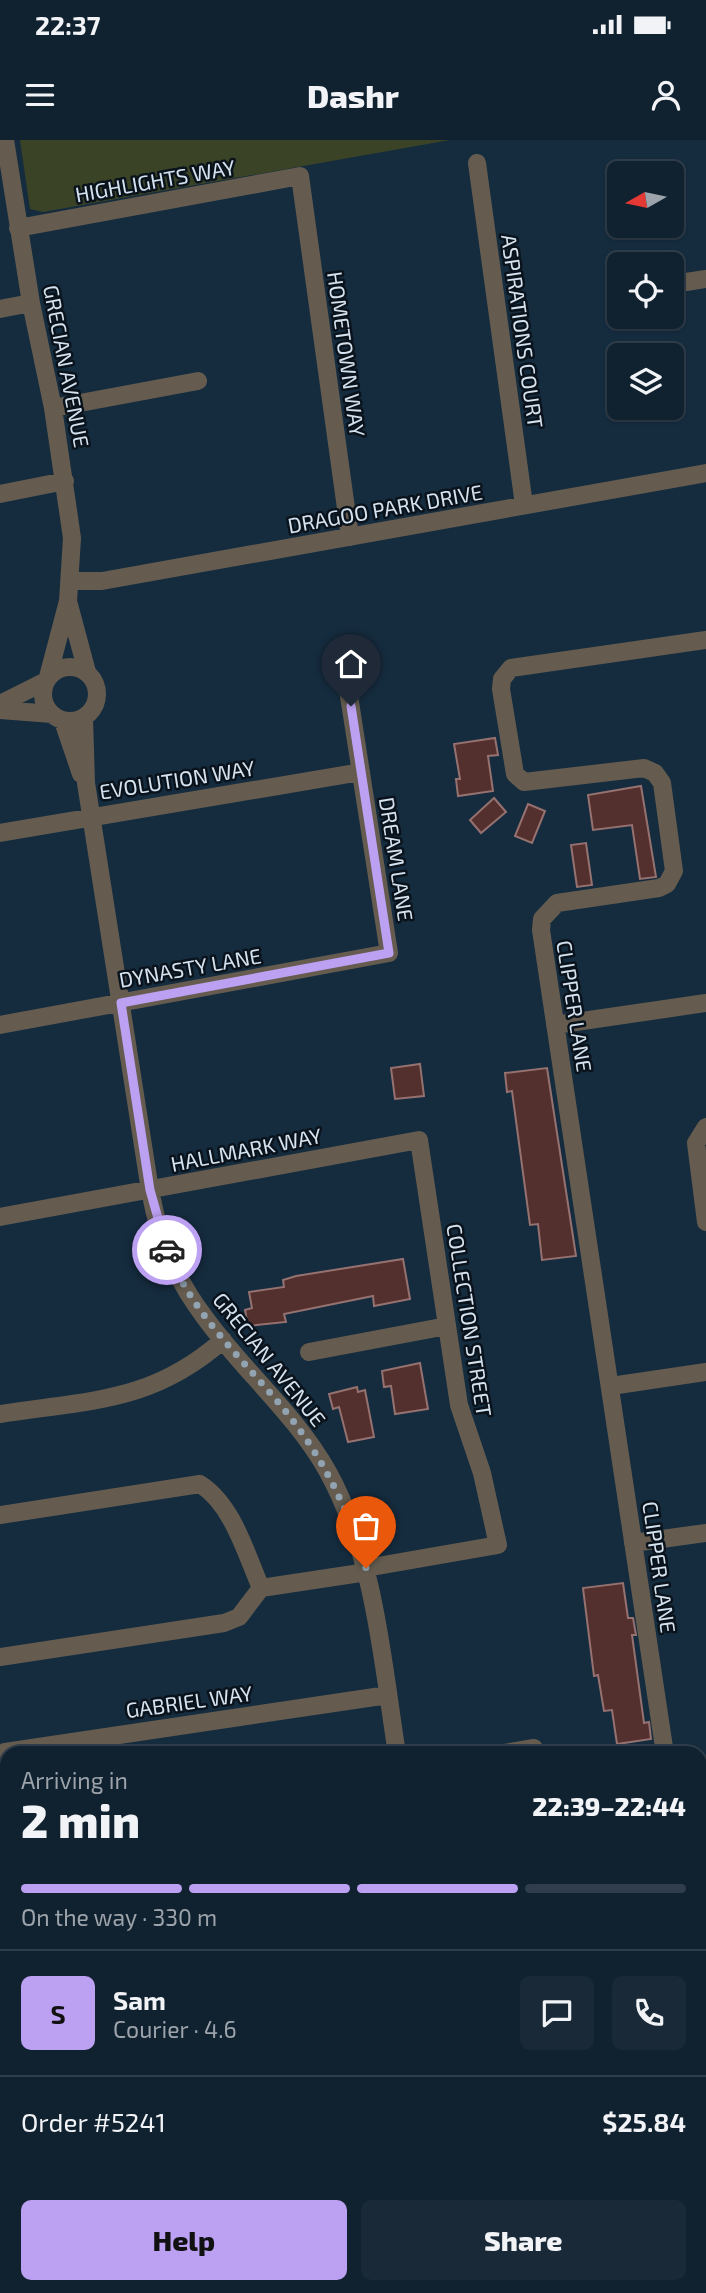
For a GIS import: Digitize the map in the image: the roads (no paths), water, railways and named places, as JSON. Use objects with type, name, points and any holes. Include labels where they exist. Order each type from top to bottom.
[{"type":"street","name":"GRECIAN AVENUE","points":[[5,140],[31,303],[53,408],[72,538],[68,601],[47,679]]},
{"type":"street","name":"ASPIRATIONS COURT","points":[[477,163],[524,505]]},
{"type":"street","name":"HIGHLIGHTS WAY","points":[[18,228],[300,176]]},
{"type":"street","name":"HOMETOWN WAY","points":[[300,176],[350,537]]},
{"type":"street","points":[[685,282],[706,279]]},
{"type":"street","points":[[0,309],[31,303]]},
{"type":"street","points":[[53,408],[198,381]]},
{"type":"street","name":"DRAGOO PARK DRIVE","points":[[71,581],[102,580],[706,473]]},
{"type":"street","points":[[0,494],[65,481]]},
{"type":"street","name":"GRECIAN AVENUE","points":[[68,601],[87,672]]},
{"type":"street","name":"CLIPPER LANE","points":[[664,1746],[555,1025],[542,919],[557,903],[659,888],[667,884],[674,871],[662,783],[655,773],[644,768],[524,782],[515,774],[502,679],[510,668],[706,640]]},
{"type":"street","points":[[0,704],[66,667],[87,672],[97,691],[97,701],[84,718],[57,718],[0,710]]},
{"type":"street","points":[[47,679],[43,698],[57,718]]},
{"type":"street","name":"DREAM LANE","points":[[347,684],[389,953]]},
{"type":"street","name":"GRECIAN AVENUE","points":[[57,718],[86,783]]},
{"type":"street","name":"GRECIAN AVENUE","points":[[84,718],[86,783],[150,1190],[173,1265],[192,1300],[309,1442],[343,1503],[367,1570],[396,1746]]},
{"type":"street","name":"EVOLUTION WAY","points":[[0,833],[361,772]]},
{"type":"street","name":"DYNASTY LANE","points":[[0,1025],[389,953]]},
{"type":"street","points":[[555,1025],[706,1003]]},
{"type":"street","points":[[706,1127],[695,1143],[706,1222]]},
{"type":"street","name":"HALLMARK WAY","points":[[0,1217],[419,1140]]},
{"type":"street","name":"COLLECTION STREET","points":[[367,1570],[498,1545],[482,1473],[459,1405],[419,1140]]},
{"type":"street","points":[[309,1352],[447,1326]]},
{"type":"street","points":[[0,1414],[148,1388],[190,1368],[223,1340]]},
{"type":"street","points":[[611,1386],[706,1373]]},
{"type":"street","points":[[0,1515],[200,1484],[210,1490],[227,1513],[261,1588]]},
{"type":"street","points":[[633,1544],[706,1534]]},
{"type":"street","points":[[0,1657],[224,1623],[239,1617],[261,1588],[367,1570]]},
{"type":"street","name":"GABRIEL WAY","points":[[45,1746],[388,1695]]}]
